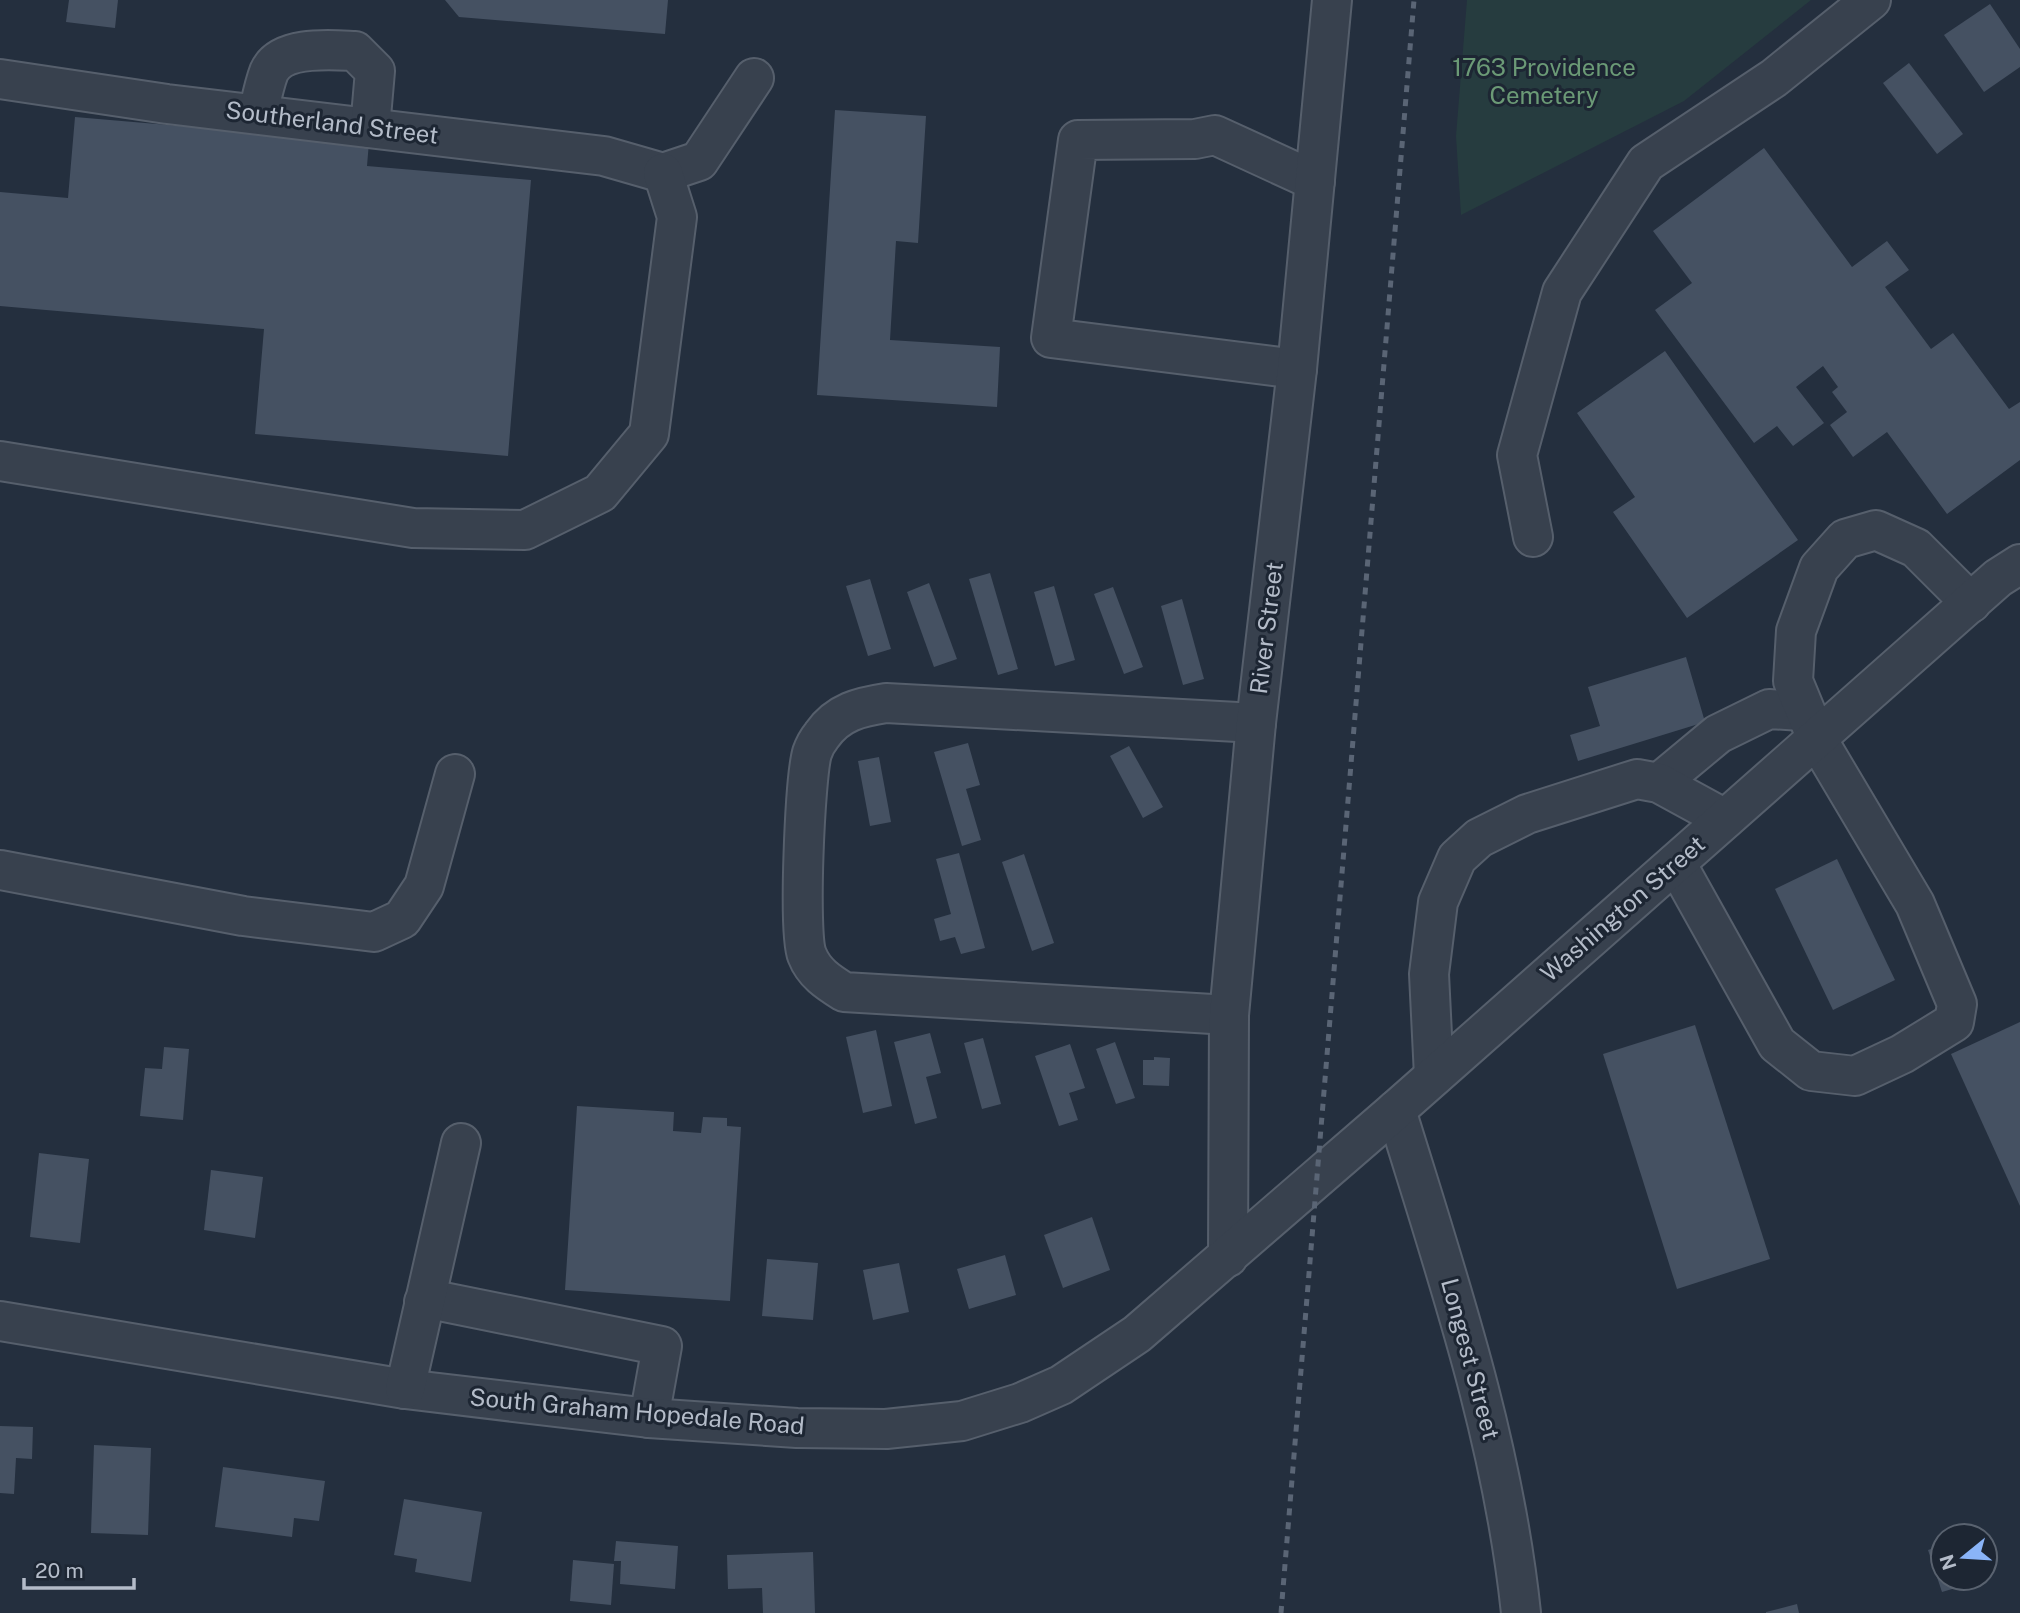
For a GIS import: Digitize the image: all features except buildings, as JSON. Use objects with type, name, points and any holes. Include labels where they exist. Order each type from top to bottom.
[{"type":"street","name":"River Street","points":[[1228,1257],[1229,1015],[1256,723],[1297,369],[1332,0]]},
{"type":"street","points":[[1533,537],[1517,455],[1562,292],[1646,163],[1774,78],[1871,0]]},
{"type":"street","points":[[258,114],[270,69],[284,57],[320,50],[355,51],[375,71],[370,128]]},
{"type":"street","points":[[0,461],[413,528],[525,530],[600,493],[649,434],[677,217],[663,173],[699,161],[754,78]]},
{"type":"street","name":"Southerland Street","points":[[0,79],[604,156],[663,173]]},
{"type":"street","points":[[1297,369],[1051,338],[1078,140],[1195,139],[1215,135],[1315,181]]},
{"type":"street","points":[[1676,863],[1777,1044],[1811,1071],[1855,1076],[1902,1054],[1954,1022],[1957,1004],[1915,904],[1810,725],[1793,681],[1796,631],[1819,568],[1845,539],[1876,530],[1916,548],[1971,603]]},
{"type":"street","name":"Washington Street","points":[[1228,1257],[1272,1215],[1396,1110],[1725,819],[1810,725],[1971,603],[1998,578],[2020,564]]},
{"type":"street","points":[[1229,1015],[844,992],[821,978],[807,956],[804,940],[804,862],[812,755],[832,722],[857,707],[886,703],[1256,723]]},
{"type":"street","points":[[1659,783],[1718,734],[1769,709],[1810,725]]},
{"type":"street","points":[[0,870],[243,916],[374,932],[402,919],[424,886],[455,774]]},
{"type":"street","points":[[1434,1076],[1429,974],[1438,902],[1457,858],[1479,838],[1527,814],[1637,779],[1659,783],[1725,819]]},
{"type":"street","name":"Longest Street","points":[[1396,1110],[1480,1385],[1501,1479],[1521,1613]]},
{"type":"street","points":[[405,1389],[461,1143]]},
{"type":"street","name":"South Graham Hopedale Road","points":[[0,1321],[405,1389],[649,1418],[809,1429],[886,1429],[962,1421],[1041,1394],[1097,1364],[1228,1257]]},
{"type":"street","points":[[424,1302],[434,1300],[662,1346],[649,1418]]},
{"type":"green space","name":"1763 Providence Cemetery","points":[[1467,0],[1811,0],[1684,101],[1461,215],[1456,136]]},
{"type":"railway","points":[[1281,1613],[1414,0]]}]
